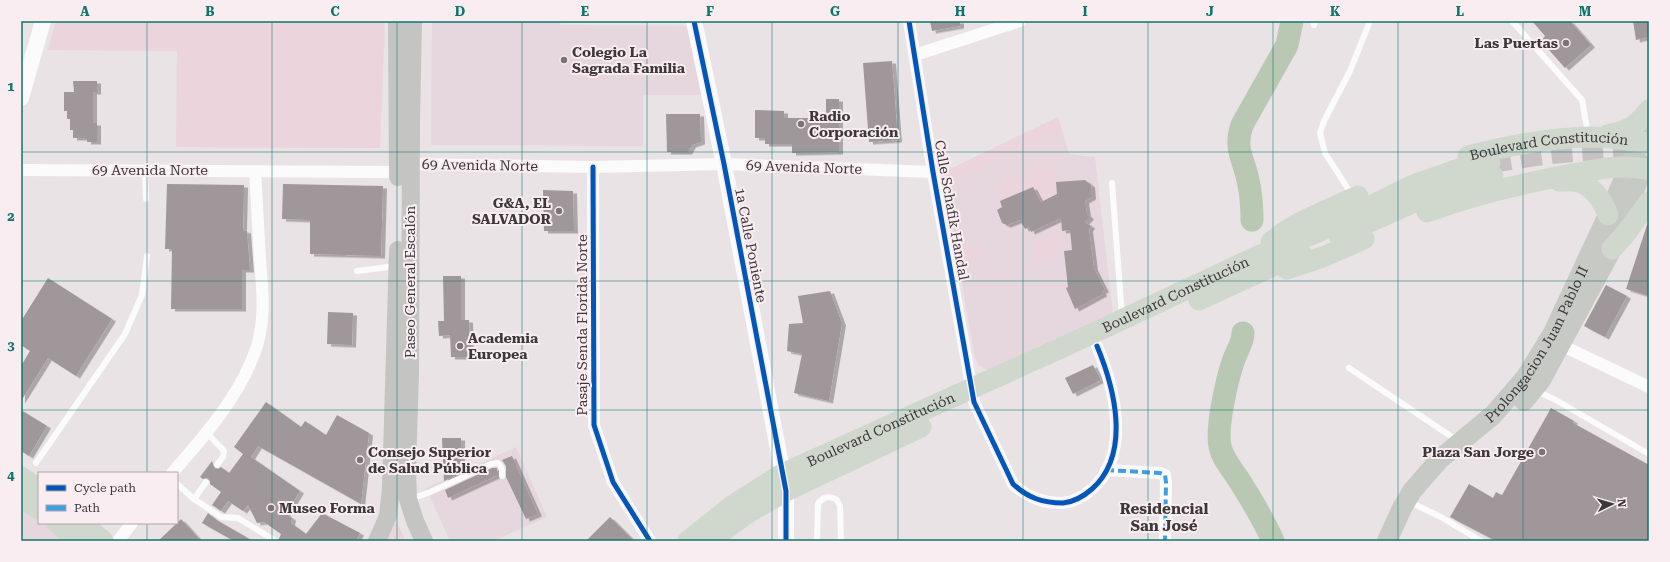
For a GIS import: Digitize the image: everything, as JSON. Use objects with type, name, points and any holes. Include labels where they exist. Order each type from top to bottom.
[{"type":"highway","points":[[1592,137],[1626,131],[1642,119],[1649,110]]},
{"type":"highway","name":"Boulevard Constitución","points":[[1258,265],[1269,243],[1283,232],[1302,221],[1414,172],[1458,158],[1509,146],[1592,137],[1643,157]]},
{"type":"highway","name":"Boulevard Constitución","points":[[688,541],[733,505],[973,395],[1123,320],[1258,265],[1283,270],[1310,261],[1440,207],[1529,182],[1600,169],[1643,157]]},
{"type":"highway","name":"Boulevard Constitución","points":[[973,395],[1097,346],[1258,265],[1318,232],[1412,186],[1456,170],[1492,170]]},
{"type":"highway","points":[[1529,182],[1578,181],[1593,190],[1604,204],[1608,215]]},
{"type":"highway","points":[[1612,249],[1649,202]]},
{"type":"highway","points":[[21,477],[38,488]]},
{"type":"highway","name":"Boulevard Constitución","points":[[710,541],[748,513],[784,482]]},
{"type":"highway","points":[[21,497],[38,508]]},
{"type":"highway","points":[[59,524],[80,541]]},
{"type":"highway","points":[[83,524],[103,541]]},
{"type":"main road","name":"Paseo General Escalón","points":[[398,21],[410,373],[407,468],[408,500],[424,541]]},
{"type":"main road","name":"Paseo General Escalón","points":[[377,541],[388,516],[391,495],[397,266],[413,21]]},
{"type":"main road","name":"Prolongacion Juan Pablo II","points":[[1399,541],[1416,505],[1452,466],[1494,432],[1511,415],[1533,390],[1561,345],[1612,249],[1643,157],[1649,122]]},
{"type":"main road","name":"Prolongacion Juan Pablo II","points":[[1387,541],[1402,508],[1412,491],[1440,459],[1493,415],[1526,377],[1553,333],[1608,215],[1643,157]]},
{"type":"street","points":[[21,98],[43,21]]},
{"type":"street","name":"1a Calle Poniente","points":[[694,21],[724,164],[784,482],[786,541]]},
{"type":"street","name":"Calle Schafik Handal","points":[[910,21],[933,172],[973,395],[1013,484],[1019,490],[1036,500],[1047,503],[1074,501],[1082,497],[1095,487],[1110,461],[1115,437],[1115,411],[1107,370],[1097,346]]},
{"type":"street","points":[[915,55],[1020,21]]},
{"type":"street","name":"69 Avenida Norte","points":[[21,170],[255,171],[724,164],[933,172]]},
{"type":"street","name":"Pasaje Senda Florida Norte","points":[[593,167],[594,425],[613,482],[650,541]]},
{"type":"street","points":[[173,472],[207,433],[246,372],[258,345],[264,309],[255,171]]},
{"type":"street","points":[[1561,345],[1649,387]]},
{"type":"street","points":[[1106,470],[1160,473],[1165,475],[1165,541]]},
{"type":"street","points":[[118,541],[131,524]]},
{"type":"lane","points":[[1354,198],[1325,153],[1320,133],[1324,121],[1350,71],[1370,21]]},
{"type":"lane","points":[[1512,21],[1582,100],[1592,137]]},
{"type":"lane","points":[[144,170],[146,199]]},
{"type":"lane","points":[[1112,182],[1123,320]]},
{"type":"lane","points":[[36,463],[125,334],[142,295],[147,256]]},
{"type":"lane","points":[[357,271],[397,266]]},
{"type":"lane","points":[[1349,368],[1459,442]]},
{"type":"lane","points":[[1533,390],[1554,400],[1649,454]]},
{"type":"lane","points":[[207,433],[224,451],[223,457],[217,465]]},
{"type":"lane","points":[[408,500],[428,493],[492,464],[498,463],[502,466],[502,476]]},
{"type":"lane","points":[[194,499],[206,482]]},
{"type":"lane","points":[[178,485],[194,499],[221,517],[238,518],[274,540]]},
{"type":"lane","points":[[817,541],[818,504],[823,498],[829,497],[837,500],[840,506],[841,541]]},
{"type":"lane","points":[[1416,505],[1481,541]]},
{"type":"shaded area","points":[[56,21],[385,21],[380,148],[176,147],[177,51],[48,50]]},
{"type":"shaded area","name":"Colegio La Sagrada Familia","points":[[432,21],[560,21],[561,25],[689,26],[704,95],[643,95],[643,146],[431,145]]},
{"type":"shaded area","points":[[1058,117],[1069,154],[1095,157],[1113,314],[988,370],[978,365],[975,358],[942,173]]},
{"type":"shaded area","points":[[1058,117],[1063,133],[946,184],[950,204],[968,250],[975,251],[982,247],[985,254],[959,267],[942,173]]},
{"type":"shaded area","points":[[1054,160],[1058,208],[1067,207],[1061,220],[1057,220],[1041,202],[1033,187],[1021,193],[1018,189],[1014,191],[1015,194],[1000,201],[995,185]]},
{"type":"shaded area","points":[[1062,229],[1064,251],[1050,253],[1053,261],[1051,262],[1042,259],[1029,266],[1036,253],[1035,242]]},
{"type":"shaded area","points":[[516,447],[547,517],[493,541],[450,541],[426,488]]},
{"type":"shaded area","points":[[21,504],[38,515],[38,524],[49,524],[72,541],[21,541]]},
{"type":"shaded area","points":[[395,523],[397,523],[406,541],[386,541]]},
{"type":"building","points":[[930,21],[960,21],[960,26],[932,31]]},
{"type":"building","name":"Las Puertas","points":[[1532,21],[1570,21],[1591,45],[1565,68],[1541,41],[1545,36]]},
{"type":"building","points":[[1633,21],[1649,21],[1649,37],[1636,40]]},
{"type":"building","points":[[892,61],[898,140],[869,142],[863,63]]},
{"type":"building","points":[[73,81],[97,81],[97,92],[93,92],[93,123],[97,123],[97,142],[87,142],[87,138],[73,138],[73,130],[70,130],[70,119],[67,119],[67,111],[64,111],[64,92],[74,92]]},
{"type":"building","points":[[826,99],[839,99],[839,152],[792,153],[792,144],[765,144],[765,138],[755,138],[755,110],[784,111],[784,118],[826,118]]},
{"type":"building","points":[[666,114],[700,114],[701,142],[692,145],[688,152],[667,152]]},
{"type":"building","points":[[1085,180],[1091,185],[1092,197],[1085,201],[1087,214],[1090,217],[1085,222],[1091,226],[1089,229],[1094,268],[1105,290],[1102,291],[1103,294],[1075,309],[1066,288],[1068,287],[1064,251],[1072,250],[1070,230],[1062,231],[1061,218],[1031,232],[1029,227],[1025,229],[1020,220],[1007,225],[1002,223],[997,210],[1002,207],[1000,201],[1033,187],[1041,202],[1057,194],[1056,182]]},
{"type":"building","points":[[167,184],[244,185],[243,230],[247,231],[250,270],[242,270],[242,309],[171,309],[172,249],[165,249]]},
{"type":"building","points":[[283,184],[383,186],[381,256],[310,254],[310,220],[282,219]]},
{"type":"building","name":"G&A, EL SALVADOR","points":[[543,190],[573,191],[574,231],[544,231]]},
{"type":"building","points":[[1647,225],[1649,225],[1649,296],[1626,289]]},
{"type":"building","points":[[443,276],[461,276],[461,320],[469,320],[470,357],[451,357],[450,335],[439,336],[438,321],[444,321]]},
{"type":"building","points":[[48,278],[112,319],[76,376],[48,358],[21,401],[21,366],[30,351],[21,345],[21,321]]},
{"type":"building","points":[[1606,285],[1627,296],[1605,337],[1584,326]]},
{"type":"building","points":[[830,291],[842,323],[829,401],[794,393],[802,354],[787,351],[789,324],[803,323],[798,296]]},
{"type":"building","points":[[328,312],[353,313],[352,345],[327,344]]},
{"type":"building","points":[[1093,365],[1101,380],[1073,394],[1065,378]]},
{"type":"building","points":[[266,402],[301,427],[305,421],[326,435],[337,415],[369,433],[361,504],[258,446],[251,457],[300,491],[286,514],[292,518],[291,523],[306,534],[322,513],[360,533],[356,541],[278,541],[281,534],[264,522],[257,523],[248,505],[243,511],[228,501],[221,511],[212,505],[221,492],[210,484],[210,480],[208,478],[203,479],[200,477],[212,461],[215,469],[221,467],[229,473],[243,454],[234,447]]},
{"type":"building","points":[[1551,408],[1574,421],[1573,423],[1649,465],[1649,541],[1496,541],[1450,517],[1469,484],[1493,498],[1496,492],[1502,495]]},
{"type":"building","points":[[21,410],[47,426],[29,456],[21,451]]},
{"type":"building","points":[[442,438],[461,438],[461,473],[444,481]]},
{"type":"building","points":[[512,456],[538,514],[526,519],[506,477],[506,466],[502,460]]},
{"type":"building","points":[[492,468],[497,468],[498,475],[448,498],[445,490]]},
{"type":"building","points":[[208,513],[215,519],[253,541],[234,541],[202,523]]},
{"type":"building","points":[[610,517],[634,541],[586,541]]},
{"type":"building","points":[[181,519],[201,541],[158,541],[176,524],[178,524]]},
{"type":"waterway","points":[[1252,220],[1249,185],[1239,147],[1240,133],[1242,125],[1287,45],[1292,21]]},
{"type":"waterway","points":[[1243,333],[1225,391],[1221,416],[1219,438],[1220,446],[1225,459],[1253,502],[1273,541]]},
{"type":"tunnel","points":[[1490,163],[1585,150],[1642,150]]},
{"type":"marked path","points":[[1106,470],[1160,473],[1165,475],[1165,541]]},
{"type":"cycle path","points":[[694,21],[724,164],[786,491],[786,541]]},
{"type":"cycle path","points":[[909,21],[933,172],[974,402],[1013,484],[1024,493],[1036,499],[1063,503],[1079,498],[1092,489],[1104,474],[1112,457],[1116,439],[1116,419],[1109,381],[1097,346]]},
{"type":"cycle path","points":[[593,167],[594,425],[613,482],[650,541]]},
{"type":"place","name":"Las Puertas","points":[[1566,43]]},
{"type":"place","name":"Colegio La Sagrada Familia","points":[[564,60]]},
{"type":"place","name":"Radio Corporación","points":[[801,124]]},
{"type":"place","name":"G&A, EL SALVADOR","points":[[559,211]]},
{"type":"place","name":"Academia Europea","points":[[460,346]]},
{"type":"place","name":"Plaza San Jorge","points":[[1542,452]]},
{"type":"place","name":"Consejo Superior de Salud Pública","points":[[360,460]]},
{"type":"place","name":"Museo Forma","points":[[271,508]]},
{"type":"district","name":"Residencial San José","points":[[1164,518]]}]
